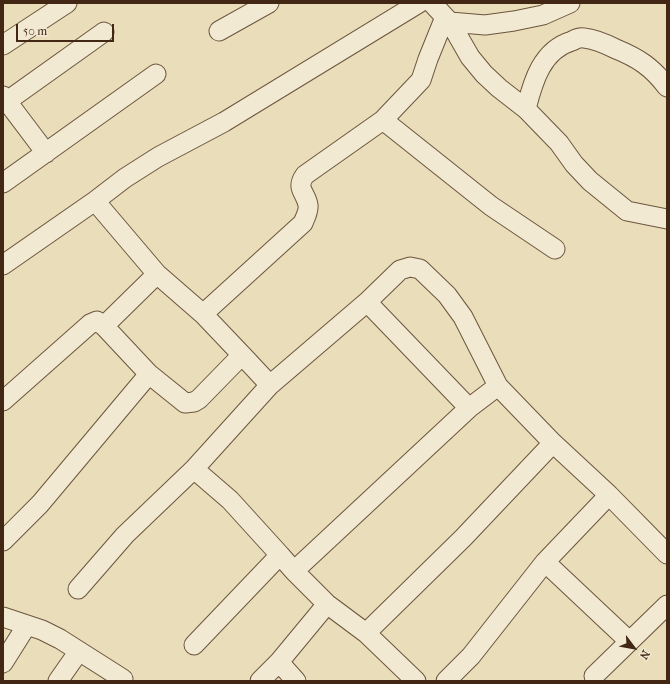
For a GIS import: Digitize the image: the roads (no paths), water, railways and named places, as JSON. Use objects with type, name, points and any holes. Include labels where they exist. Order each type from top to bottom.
[{"type":"street","points":[[3,46],[66,3]]},
{"type":"street","points":[[219,31],[270,3]]},
{"type":"street","points":[[3,265],[95,201],[125,178],[158,157],[224,122],[419,3]]},
{"type":"street","points":[[432,3],[448,20],[470,57],[484,74],[499,88],[526,108],[559,143],[574,164],[585,175],[627,211],[667,220]]},
{"type":"street","points":[[448,20],[485,24],[514,21],[543,15],[570,3]]},
{"type":"street","points":[[204,314],[303,223],[308,204],[300,187],[305,175],[383,120],[421,80],[428,59],[448,20]]},
{"type":"street","points":[[46,153],[4,100],[104,32]]},
{"type":"street","points":[[526,108],[531,89],[539,69],[554,49],[582,37],[600,42],[622,51],[648,65],[667,87]]},
{"type":"street","points":[[3,183],[156,74]]},
{"type":"street","points":[[383,120],[491,206],[555,249]]},
{"type":"street","points":[[95,201],[157,274],[204,314],[270,385]]},
{"type":"street","points":[[78,589],[125,535],[194,469],[270,385],[367,302],[400,270],[410,267],[420,269],[447,295],[463,317],[498,386],[553,443],[609,495],[667,554]]},
{"type":"street","points":[[104,326],[157,274]]},
{"type":"street","points":[[367,302],[469,408]]},
{"type":"street","points":[[3,400],[90,324],[97,321],[104,326],[149,374],[185,403],[194,402],[199,399],[242,355]]},
{"type":"street","points":[[3,541],[40,504],[149,374]]},
{"type":"street","points":[[294,571],[469,408],[498,386]]},
{"type":"street","points":[[366,633],[463,538],[553,443]]},
{"type":"street","points":[[194,469],[230,500],[294,571],[327,604],[366,633],[416,681]]},
{"type":"street","points":[[446,681],[471,656],[545,562],[609,495]]},
{"type":"street","points":[[194,645],[280,555]]},
{"type":"street","points":[[545,562],[629,641]]},
{"type":"street","points":[[260,681],[280,662],[327,604]]},
{"type":"street","points":[[594,676],[667,605]]},
{"type":"street","points":[[3,617],[42,630],[60,639],[123,679]]},
{"type":"street","points":[[3,663],[27,626]]},
{"type":"street","points":[[58,681],[79,651]]},
{"type":"street","points":[[280,662],[296,681]]}]
